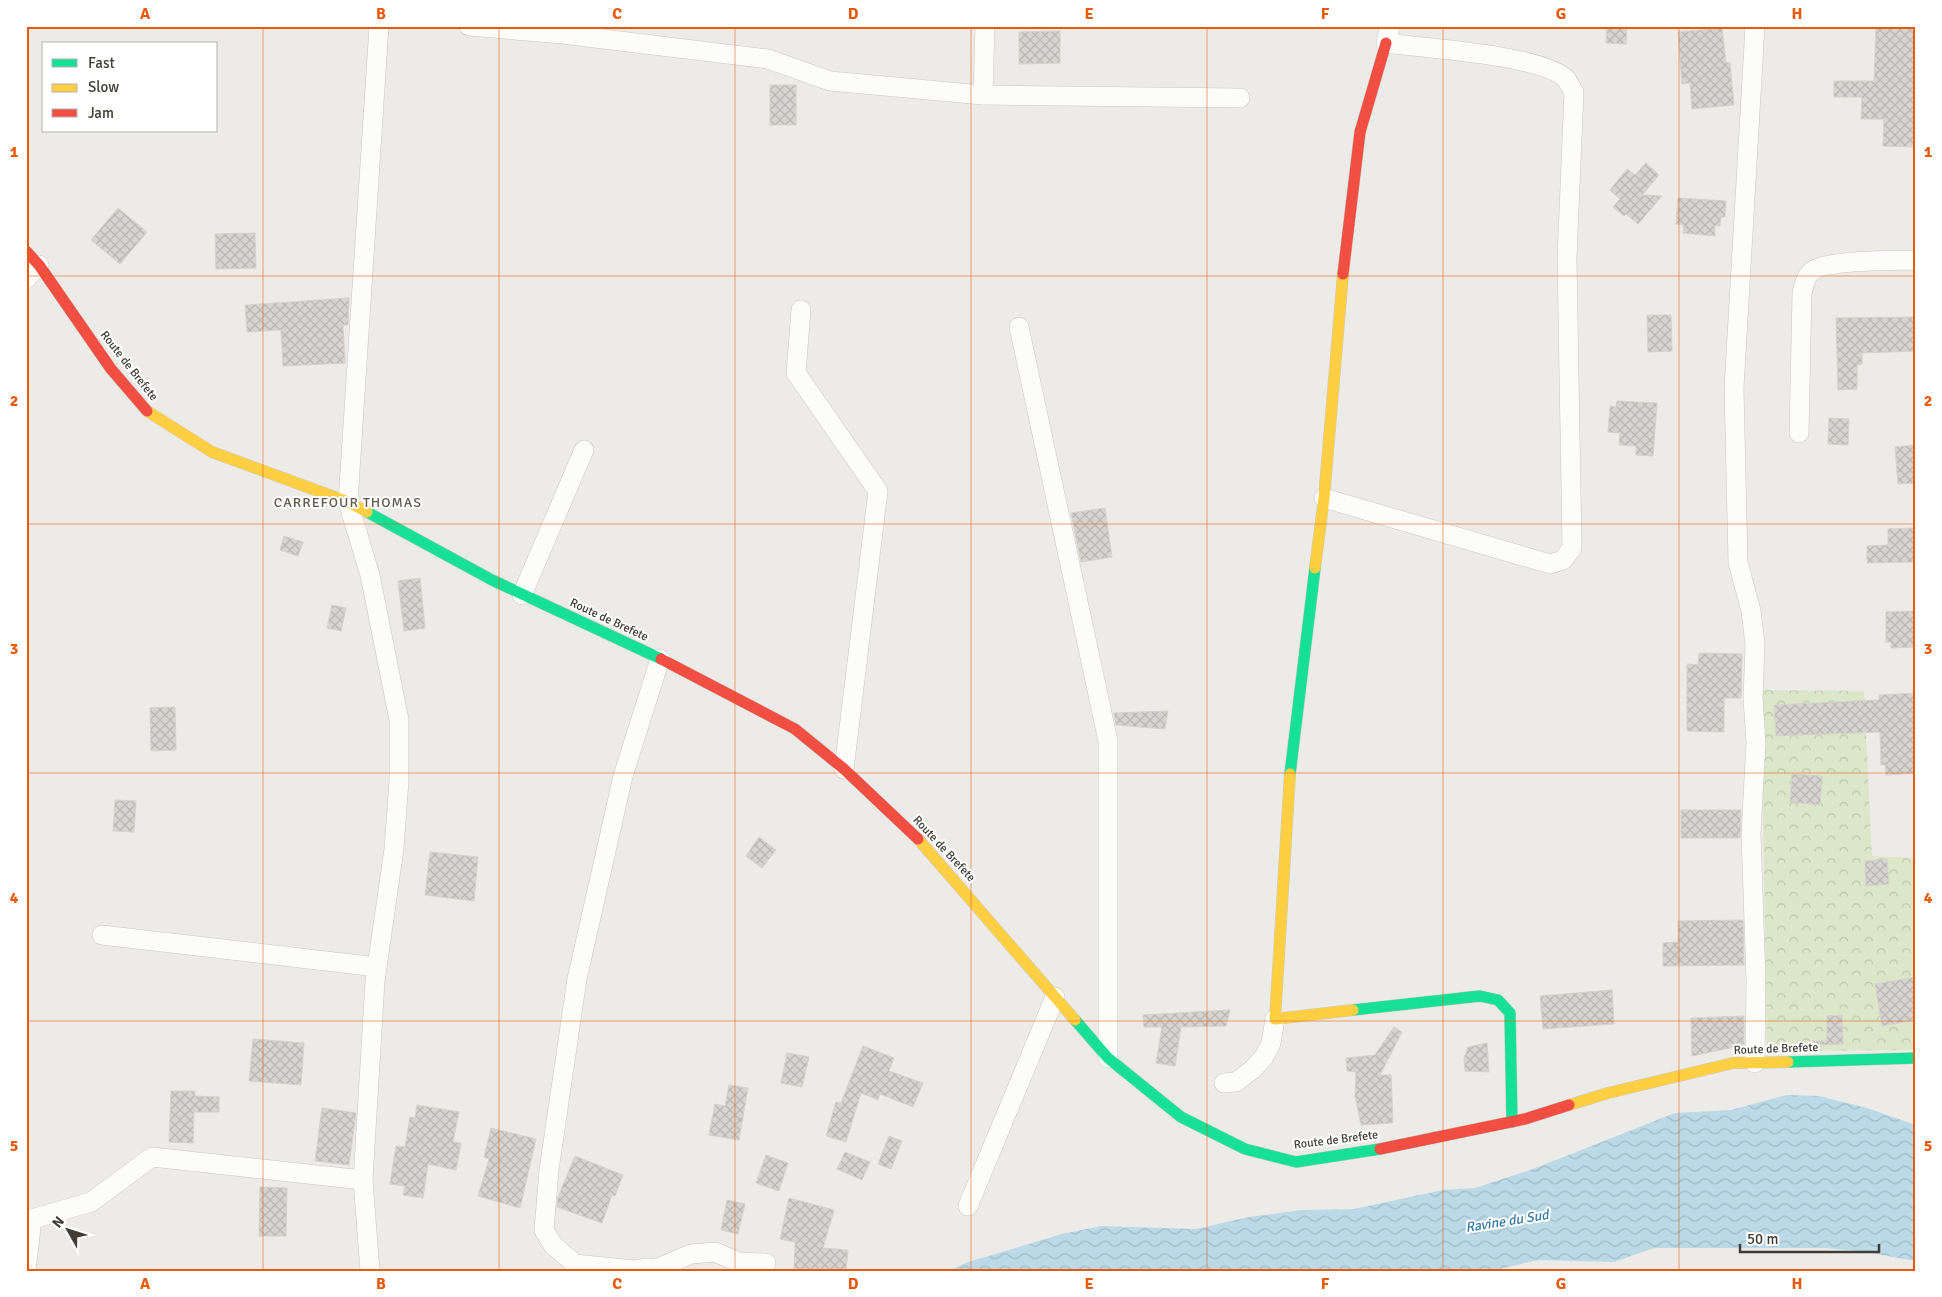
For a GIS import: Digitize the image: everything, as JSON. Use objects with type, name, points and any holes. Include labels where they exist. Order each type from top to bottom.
[{"type":"street","points":[[370,1271],[363,1180],[377,966],[394,849],[399,781],[399,720],[370,575],[348,502],[379,26]]},
{"type":"street","points":[[469,26],[562,34],[768,59],[830,81],[983,95],[1240,98]]},
{"type":"street","points":[[983,95],[985,26]]},
{"type":"street","points":[[1754,26],[1734,388],[1738,562],[1751,611],[1756,644],[1753,698],[1756,743],[1751,833],[1756,982],[1755,1063]]},
{"type":"street","points":[[1224,1083],[1236,1082],[1253,1069],[1264,1057],[1271,1043],[1276,1019],[1289,781],[1324,498],[1341,288],[1360,132],[1388,35],[1525,61],[1547,68],[1565,78],[1574,92],[1567,258],[1572,548],[1563,560],[1550,564],[1324,498]]},
{"type":"street","name":"Route de Brefete","points":[[26,251],[39,265],[111,369],[149,414],[212,452],[348,502],[492,580],[660,659],[795,729],[844,769],[925,846],[1108,1058],[1181,1118],[1245,1149],[1296,1162],[1357,1154],[1512,1122],[1617,1091],[1733,1063],[1916,1058]]},
{"type":"street","points":[[1800,432],[1802,293],[1805,281],[1811,272],[1821,267],[1840,263],[1916,260]]},
{"type":"street","points":[[26,279],[39,265]]},
{"type":"street","points":[[801,310],[796,373],[878,491],[844,769]]},
{"type":"street","points":[[1019,327],[1108,741],[1108,1058]]},
{"type":"street","points":[[522,595],[584,450]]},
{"type":"street","points":[[660,659],[622,776],[577,979],[550,1170],[544,1230],[553,1245],[575,1264],[634,1270],[656,1269],[691,1254],[715,1252],[738,1262],[766,1263]]},
{"type":"street","points":[[102,934],[377,966]]},
{"type":"street","points":[[1276,1019],[1491,996],[1503,1002],[1510,1013],[1512,1122]]},
{"type":"street","points":[[968,1206],[1056,997]]},
{"type":"street","points":[[26,1271],[32,1219],[91,1202],[152,1157],[363,1180]]},
{"type":"green space","points":[[1761,690],[1864,691],[1872,856],[1916,858],[1916,1050],[1767,1051]]},
{"type":"water","name":"Ravine du Sud","points":[[1786,1095],[1819,1096],[1867,1108],[1916,1125],[1916,1261],[1859,1251],[1825,1248],[1654,1248],[1614,1262],[1539,1260],[1490,1271],[949,1271],[965,1263],[1062,1234],[1101,1226],[1196,1229],[1249,1217],[1301,1210],[1354,1209],[1443,1190],[1475,1188],[1533,1169],[1675,1113],[1731,1110]]},
{"type":"building","points":[[1607,26],[1627,26],[1626,44],[1606,43]]},
{"type":"building","points":[[1876,26],[1916,26],[1916,147],[1883,146],[1884,119],[1861,119],[1862,97],[1834,97],[1834,81],[1874,81]]},
{"type":"building","points":[[1722,28],[1726,63],[1730,62],[1734,105],[1692,109],[1690,83],[1682,84],[1678,32]]},
{"type":"building","points":[[1060,31],[1060,63],[1019,64],[1019,32]]},
{"type":"building","points":[[770,85],[796,85],[796,125],[770,125]]},
{"type":"building","points":[[1646,163],[1659,175],[1642,195],[1662,196],[1638,224],[1626,214],[1624,216],[1613,207],[1620,199],[1610,190],[1627,169],[1635,175]]},
{"type":"building","points":[[1678,198],[1726,201],[1725,217],[1721,217],[1720,226],[1715,225],[1715,236],[1683,233],[1684,225],[1676,224]]},
{"type":"building","points":[[118,208],[147,232],[120,264],[91,240]]},
{"type":"building","points":[[255,233],[256,268],[216,269],[215,234]]},
{"type":"building","points":[[349,298],[348,325],[343,325],[345,363],[283,366],[281,330],[247,332],[245,305]]},
{"type":"building","points":[[1647,315],[1671,315],[1672,351],[1648,352]]},
{"type":"building","points":[[1916,317],[1916,351],[1862,353],[1862,364],[1857,365],[1857,389],[1838,390],[1836,318]]},
{"type":"building","points":[[1617,401],[1657,403],[1653,456],[1636,455],[1636,446],[1619,445],[1620,433],[1608,432],[1610,406],[1616,407]]},
{"type":"building","points":[[1829,418],[1849,419],[1848,445],[1828,444]]},
{"type":"building","points":[[1916,445],[1916,483],[1898,484],[1895,447]]},
{"type":"building","points":[[1105,508],[1112,557],[1081,562],[1071,513]]},
{"type":"building","points":[[1916,528],[1916,562],[1867,563],[1867,546],[1888,545],[1888,529]]},
{"type":"building","points":[[284,536],[303,542],[298,556],[280,550]]},
{"type":"building","points":[[420,578],[425,628],[404,631],[398,581]]},
{"type":"building","points":[[332,605],[346,608],[341,631],[327,628]]},
{"type":"building","points":[[1916,611],[1916,647],[1891,648],[1891,642],[1886,642],[1886,612]]},
{"type":"building","points":[[1699,653],[1742,654],[1741,698],[1724,698],[1724,732],[1687,731],[1687,664],[1698,665]]},
{"type":"building","points":[[1916,693],[1916,773],[1886,775],[1885,765],[1881,765],[1880,732],[1776,736],[1774,705],[1879,700],[1879,695]]},
{"type":"building","points":[[175,707],[176,750],[151,751],[150,708]]},
{"type":"building","points":[[1168,711],[1165,729],[1116,725],[1114,713]]},
{"type":"building","points":[[1792,774],[1822,776],[1820,805],[1790,802]]},
{"type":"building","points":[[115,800],[136,801],[134,832],[113,831]]},
{"type":"building","points":[[1681,810],[1741,810],[1740,838],[1681,838]]},
{"type":"building","points":[[759,837],[776,850],[762,868],[746,856]]},
{"type":"building","points":[[430,852],[478,857],[474,901],[425,895]]},
{"type":"building","points":[[1887,859],[1889,884],[1866,886],[1865,861]]},
{"type":"building","points":[[1743,920],[1744,965],[1663,966],[1663,943],[1678,942],[1678,921]]},
{"type":"building","points":[[1916,977],[1916,1020],[1882,1026],[1875,984]]},
{"type":"building","points":[[1612,990],[1614,1024],[1543,1029],[1540,996]]},
{"type":"building","points":[[1230,1010],[1226,1026],[1181,1027],[1175,1066],[1156,1063],[1162,1027],[1144,1027],[1143,1015]]},
{"type":"building","points":[[1842,1015],[1843,1044],[1812,1045],[1812,1041],[1827,1041],[1827,1016]]},
{"type":"building","points":[[1744,1016],[1744,1047],[1692,1056],[1691,1018]]},
{"type":"building","points":[[1394,1027],[1402,1032],[1380,1075],[1391,1075],[1393,1123],[1361,1125],[1355,1096],[1356,1072],[1347,1071],[1346,1058],[1375,1055]]},
{"type":"building","points":[[253,1039],[304,1043],[301,1085],[249,1081]]},
{"type":"building","points":[[1487,1043],[1489,1072],[1465,1071],[1464,1058],[1468,1047]]},
{"type":"building","points":[[863,1046],[894,1058],[889,1071],[923,1083],[913,1107],[880,1094],[878,1100],[861,1093],[846,1142],[826,1136],[836,1102],[841,1103]]},
{"type":"building","points":[[787,1053],[809,1057],[802,1087],[781,1083]]},
{"type":"building","points":[[729,1085],[748,1088],[739,1140],[709,1135],[715,1104],[725,1106]]},
{"type":"building","points":[[171,1091],[195,1091],[195,1096],[219,1097],[219,1112],[194,1112],[193,1143],[169,1142]]},
{"type":"building","points":[[417,1105],[459,1112],[453,1142],[461,1143],[456,1170],[428,1164],[423,1198],[403,1195],[405,1186],[390,1184],[396,1146],[405,1147],[410,1117],[415,1118]]},
{"type":"building","points":[[322,1108],[356,1113],[349,1165],[315,1161]]},
{"type":"building","points":[[491,1128],[536,1139],[520,1208],[478,1196],[489,1159],[484,1157]]},
{"type":"building","points":[[889,1136],[902,1141],[891,1169],[878,1164]]},
{"type":"building","points":[[845,1152],[870,1162],[862,1180],[837,1169]]},
{"type":"building","points":[[766,1155],[788,1163],[779,1191],[756,1183]]},
{"type":"building","points":[[575,1156],[623,1175],[615,1196],[612,1195],[602,1223],[557,1207],[558,1197]]},
{"type":"building","points":[[260,1187],[287,1188],[286,1236],[259,1236]]},
{"type":"building","points":[[789,1198],[834,1210],[823,1248],[848,1250],[846,1271],[794,1271],[795,1242],[780,1239]]},
{"type":"building","points":[[727,1200],[745,1204],[738,1234],[721,1230]]},
{"type":"traffic: fast","points":[[367,512],[492,580],[661,659]]},
{"type":"traffic: fast","points":[[1290,774],[1315,568]]},
{"type":"traffic: fast","points":[[1353,1010],[1480,996],[1498,1000],[1510,1013],[1512,1122]]},
{"type":"traffic: fast","points":[[1075,1020],[1108,1058],[1181,1117],[1245,1149],[1296,1162],[1380,1149]]},
{"type":"traffic: fast","points":[[1788,1062],[1916,1058]]},
{"type":"traffic: slow","points":[[1315,568],[1324,498],[1343,274]]},
{"type":"traffic: slow","points":[[147,411],[212,452],[348,502],[367,512]]},
{"type":"traffic: slow","points":[[1290,774],[1275,1019],[1353,1010]]},
{"type":"traffic: slow","points":[[918,839],[1075,1020]]},
{"type":"traffic: slow","points":[[1569,1105],[1608,1093],[1733,1063],[1788,1062]]},
{"type":"traffic: jam","points":[[1343,274],[1360,132],[1386,43]]},
{"type":"traffic: jam","points":[[26,251],[39,265],[111,369],[147,411]]},
{"type":"traffic: jam","points":[[661,659],[795,729],[844,769],[918,839]]},
{"type":"traffic: jam","points":[[1380,1149],[1525,1119],[1569,1105]]},
{"type":"district","name":"CARREFOUR THOMAS","points":[[348,502]]}]
